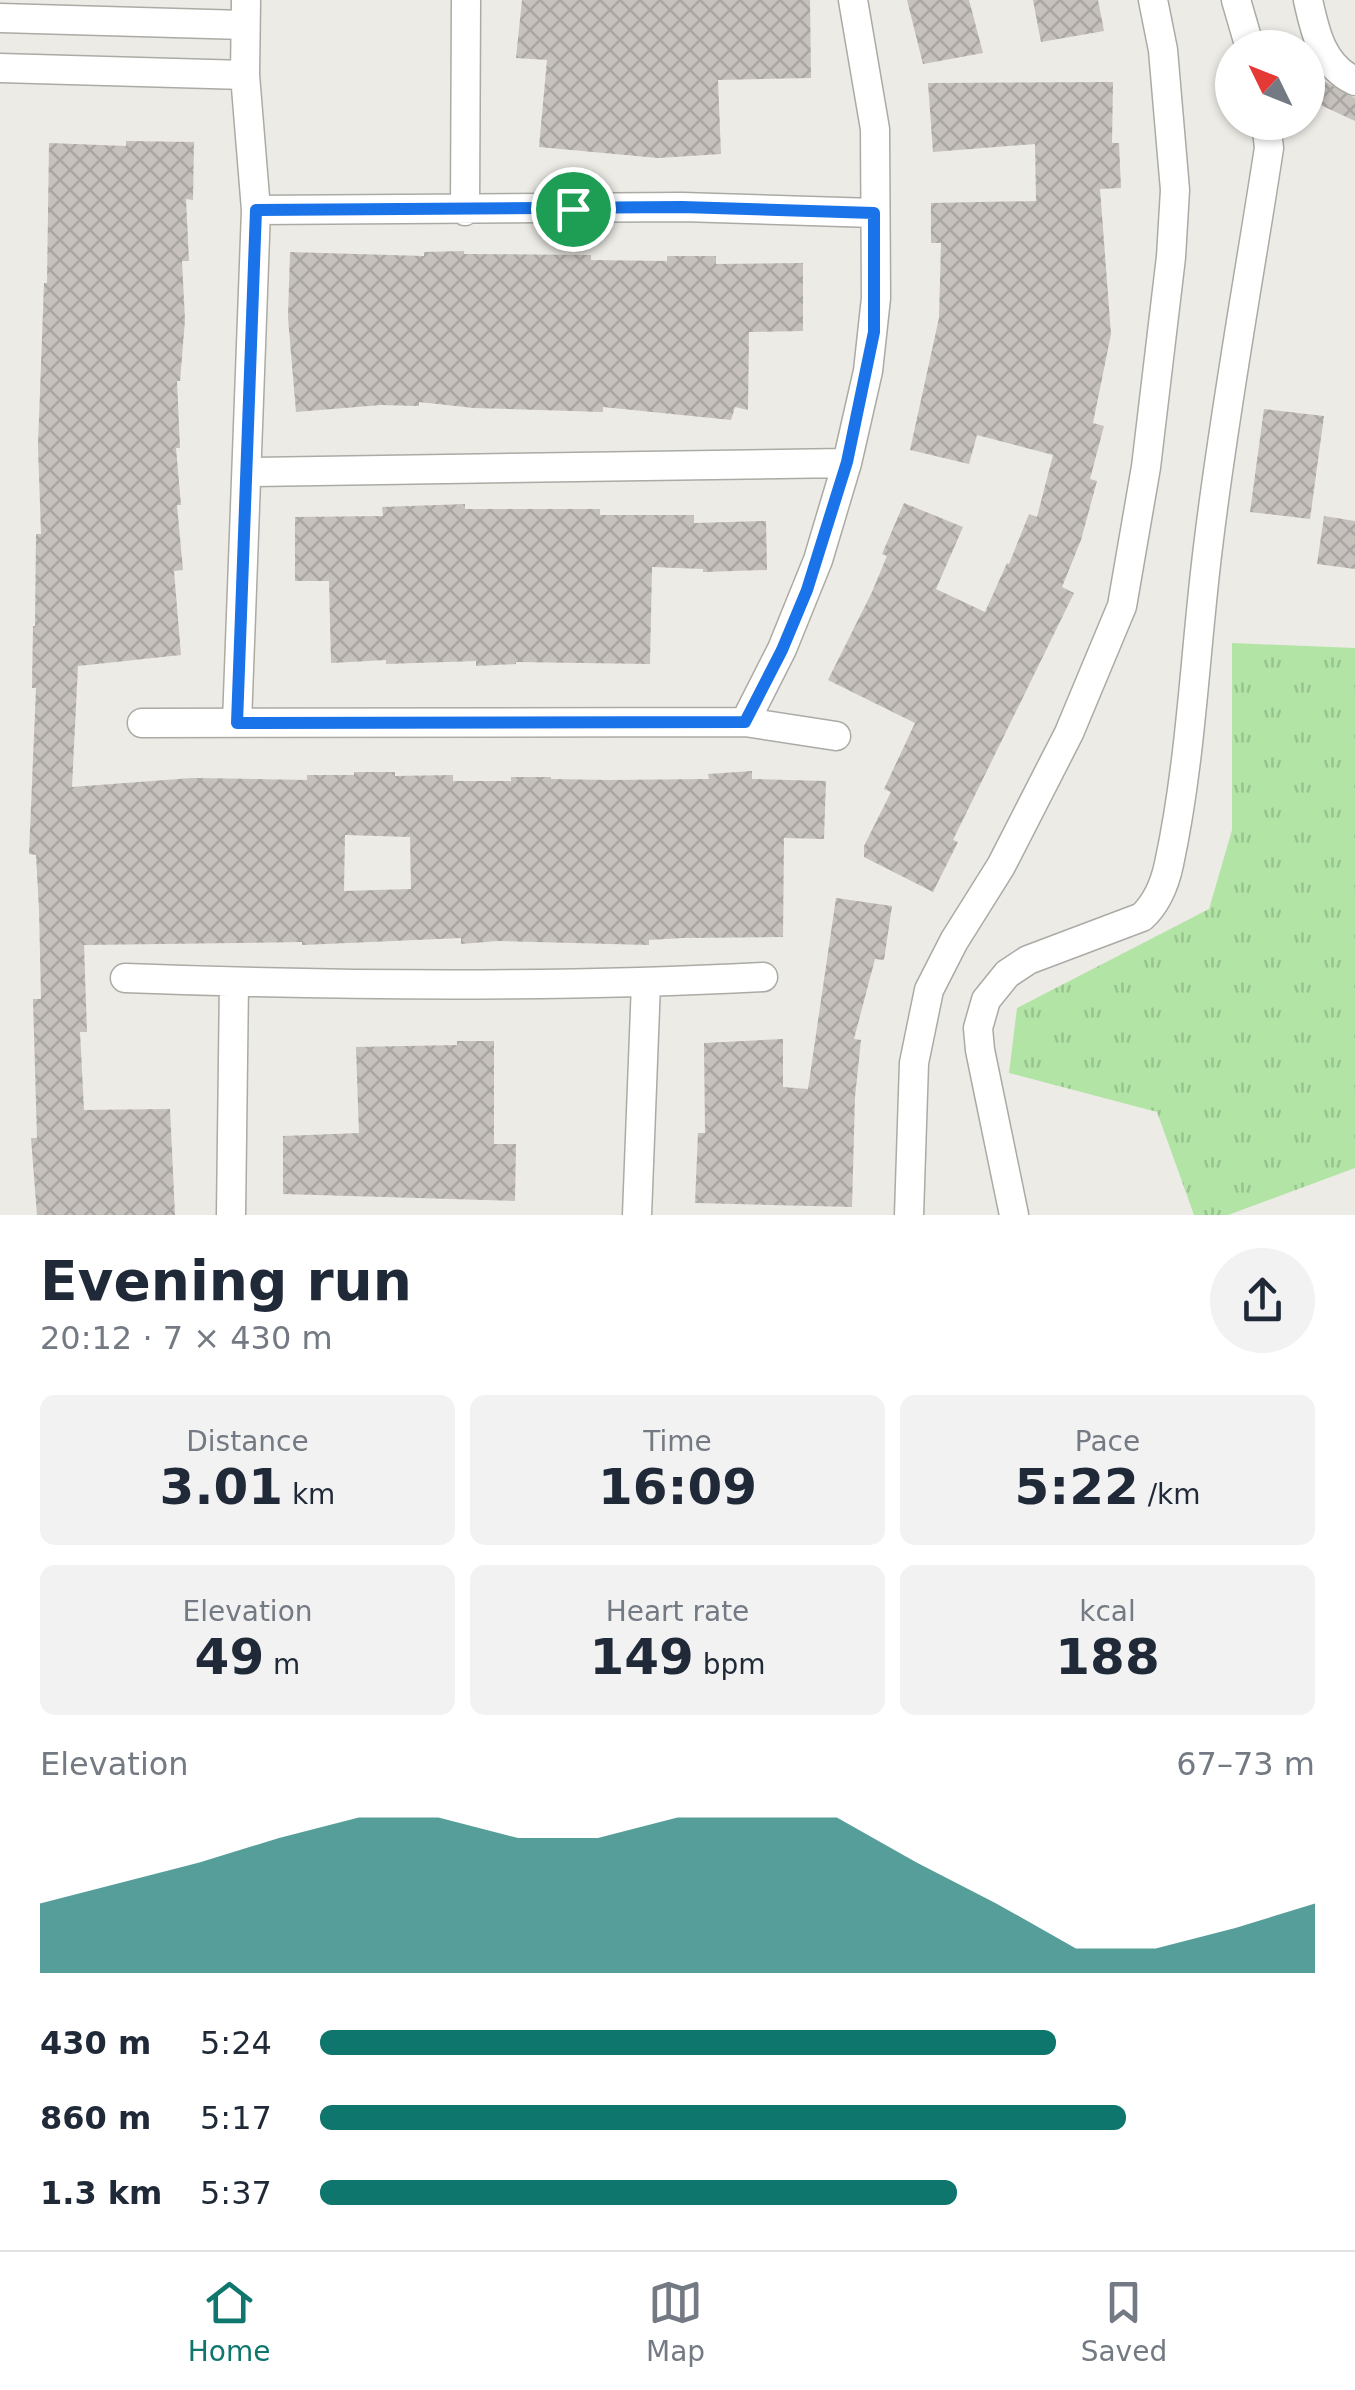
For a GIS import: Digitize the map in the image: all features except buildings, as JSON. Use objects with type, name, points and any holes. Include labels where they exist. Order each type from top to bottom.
[{"type":"street","points":[[465,211],[466,0]]},
{"type":"street","points":[[745,722],[807,590],[847,462],[874,332],[875,129],[853,0]]},
{"type":"street","points":[[909,1215],[914,1063],[928,990],[1001,866],[1069,733],[1122,606],[1146,467],[1175,190],[1164,50],[1153,0]]},
{"type":"street","points":[[1236,0],[1245,30]]},
{"type":"street","points":[[1308,0],[1326,58],[1355,81]]},
{"type":"street","points":[[0,18],[245,12],[245,75],[256,210],[237,723]]},
{"type":"street","points":[[0,68],[245,75]]},
{"type":"street","points":[[1014,1215],[983,1066],[980,1016],[995,988],[1028,960],[1142,917],[1152,908],[1166,877],[1179,816],[1208,542],[1268,140]]},
{"type":"street","points":[[256,210],[682,207],[874,213]]},
{"type":"street","points":[[248,472],[847,462]]},
{"type":"street","points":[[142,723],[745,722],[836,736]]},
{"type":"street","points":[[125,978],[646,983],[763,976]]},
{"type":"street","points":[[231,1215],[234,982]]},
{"type":"street","points":[[637,1215],[646,983]]},
{"type":"green space","points":[[1232,643],[1355,648],[1355,1168],[1228,1215],[1194,1215],[1157,1112],[1009,1073],[1017,1008],[1209,909],[1232,830]]},
{"type":"route","points":[[682,207],[874,213],[874,332],[847,462],[807,590],[745,722],[237,723],[256,210],[573,209],[682,207]]}]
